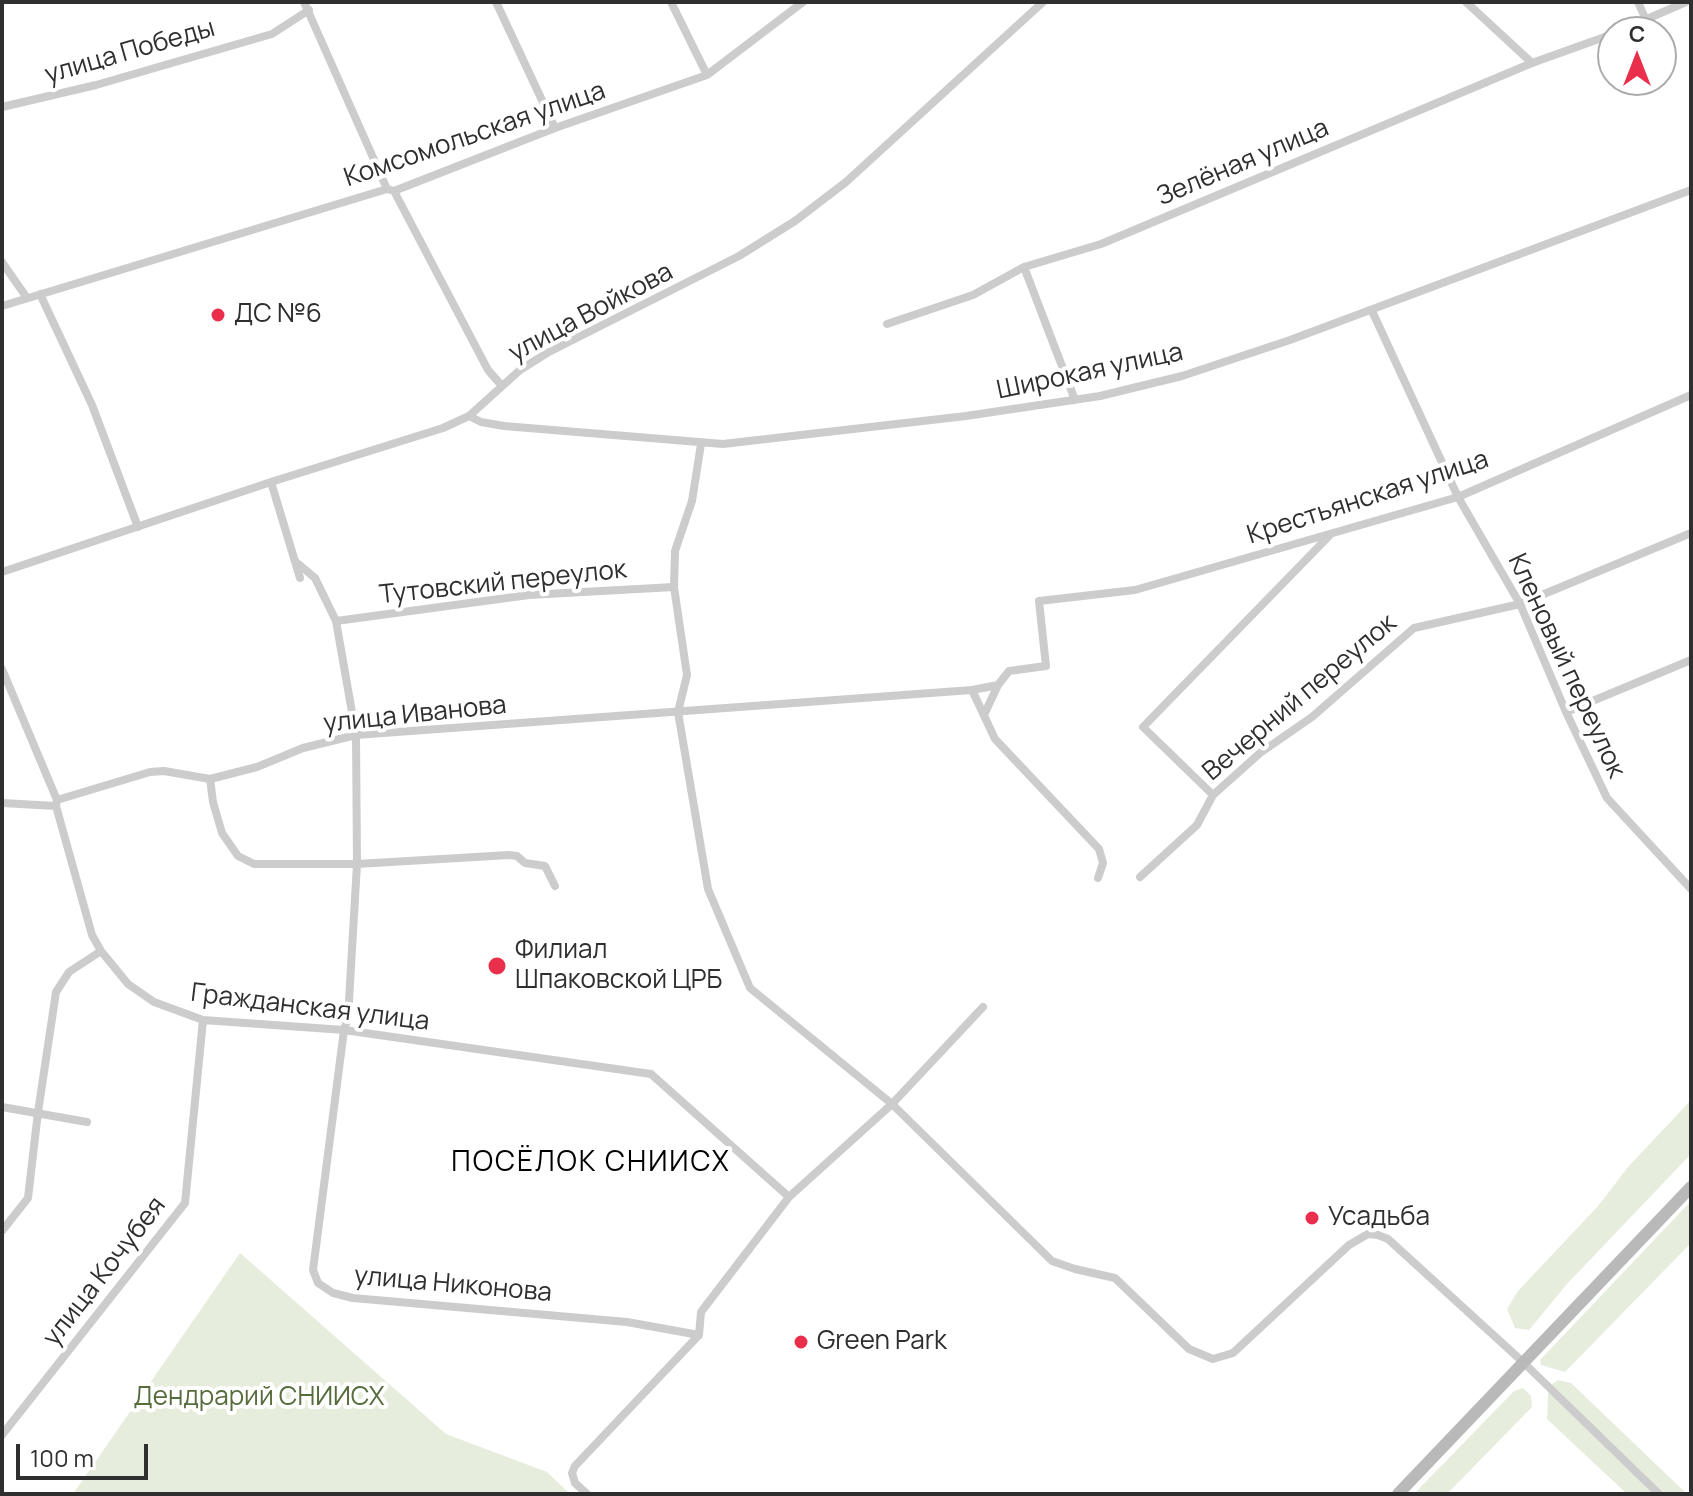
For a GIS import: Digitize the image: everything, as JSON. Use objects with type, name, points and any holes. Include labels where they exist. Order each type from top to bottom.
[{"type":"street","points":[[496,2],[555,128]]},
{"type":"street","points":[[671,2],[707,75]]},
{"type":"street","name":"Комсомольская улица","points":[[2,306],[391,190],[707,75],[803,2]]},
{"type":"street","name":"улица Войкова","points":[[2,572],[443,428],[469,416],[502,386],[547,353],[739,256],[795,221],[846,182],[1043,2]]},
{"type":"street","points":[[1466,2],[1532,63]]},
{"type":"street","name":"Зелёная улица","points":[[1655,16],[1686,2]]},
{"type":"street","points":[[306,6],[391,190],[488,370],[502,386]]},
{"type":"street","name":"улица Победы","points":[[2,107],[96,85],[272,34],[306,6]]},
{"type":"street","name":"Зелёная улица","points":[[887,324],[973,295],[1024,267],[1101,244],[1532,63],[1597,40]]},
{"type":"street","name":"Широкая улица","points":[[469,416],[481,422],[504,426],[701,444],[769,440],[1075,400],[1182,376],[1372,311],[1691,190]]},
{"type":"street","points":[[2,262],[27,298]]},
{"type":"street","points":[[1024,267],[1075,400]]},
{"type":"street","points":[[40,294],[92,405],[138,527]]},
{"type":"street","name":"Кленовый переулок","points":[[1372,311],[1458,497],[1520,604],[1607,798],[1691,889]]},
{"type":"street","name":"Крестьянская улица","points":[[1045,601],[1135,590],[1458,497],[1691,395]]},
{"type":"street","points":[[701,444],[692,501],[675,551],[674,587],[687,675],[678,712],[708,889],[750,988],[892,1104],[1052,1261],[1115,1278],[1189,1349],[1203,1357],[1213,1359],[1233,1353],[1349,1245],[1368,1234],[1388,1239],[1524,1363],[1659,1494]]},
{"type":"street","points":[[271,482],[300,578]]},
{"type":"street","name":"Вечерний переулок","points":[[1140,877],[1197,825],[1213,795],[1260,753],[1312,717],[1414,628],[1520,604],[1691,533]]},
{"type":"street","points":[[1213,795],[1143,727],[1330,536]]},
{"type":"street","name":"улица Никонова","points":[[296,562],[315,578],[336,621],[356,735],[357,864],[348,1018],[313,1270],[318,1283],[333,1293],[353,1298],[627,1322],[699,1335]]},
{"type":"street","name":"Тутовский переулок","points":[[336,621],[529,595],[674,587]]},
{"type":"street","name":"улица Иванова","points":[[2,803],[56,803],[150,772],[164,771],[210,779],[257,767],[303,748],[356,735],[972,690],[998,685],[1009,671],[1046,666],[1039,601],[1045,601]]},
{"type":"street","points":[[1566,712],[1691,660]]},
{"type":"street","name":"Гражданская улица","points":[[2,669],[56,803],[92,935],[128,984],[154,1002],[203,1020],[344,1030],[651,1074],[789,1197]]},
{"type":"street","points":[[984,715],[998,685]]},
{"type":"street","points":[[972,690],[995,739],[1099,849],[1103,863],[1098,878]]},
{"type":"street","points":[[210,779],[222,833],[238,856],[254,864],[357,864],[509,855],[517,856],[525,863],[545,866],[555,886]]},
{"type":"street","points":[[2,1231],[28,1198],[56,992],[69,972],[101,951]]},
{"type":"street","points":[[587,1494],[575,1483],[572,1473],[575,1466],[699,1335],[701,1312],[789,1197],[892,1104],[983,1007]]},
{"type":"street","name":"улица Кочубея","points":[[2,1435],[185,1203],[203,1020]]},
{"type":"street","points":[[2,1107],[87,1122]]},
{"type":"street","points":[[1398,1494],[1691,1187]]},
{"type":"green space","points":[[1691,1100],[1691,1154],[1567,1284],[1529,1330],[1515,1328],[1507,1309],[1518,1291]]},
{"type":"green space","points":[[1691,1201],[1691,1243],[1565,1372],[1541,1365],[1540,1360]]},
{"type":"green space","name":"Дендрарий СНИИСХ","points":[[240,1253],[446,1434],[547,1472],[570,1494],[73,1494]]},
{"type":"green space","points":[[1558,1380],[1571,1383],[1687,1494],[1627,1494],[1547,1419],[1548,1394],[1551,1385]]},
{"type":"green space","points":[[1523,1388],[1531,1396],[1532,1407],[1447,1494],[1414,1494],[1514,1391]]},
{"type":"place","name":"ДС №6","points":[[218,315]]},
{"type":"place","name":"Филиал Шпаковской ЦРБ","points":[[497,966]]},
{"type":"place","name":"Усадьба","points":[[1312,1218]]},
{"type":"place","name":"Green Park","points":[[801,1342]]},
{"type":"district","name":"ПОСЁЛОК СНИИСХ","points":[[591,1163]]}]
